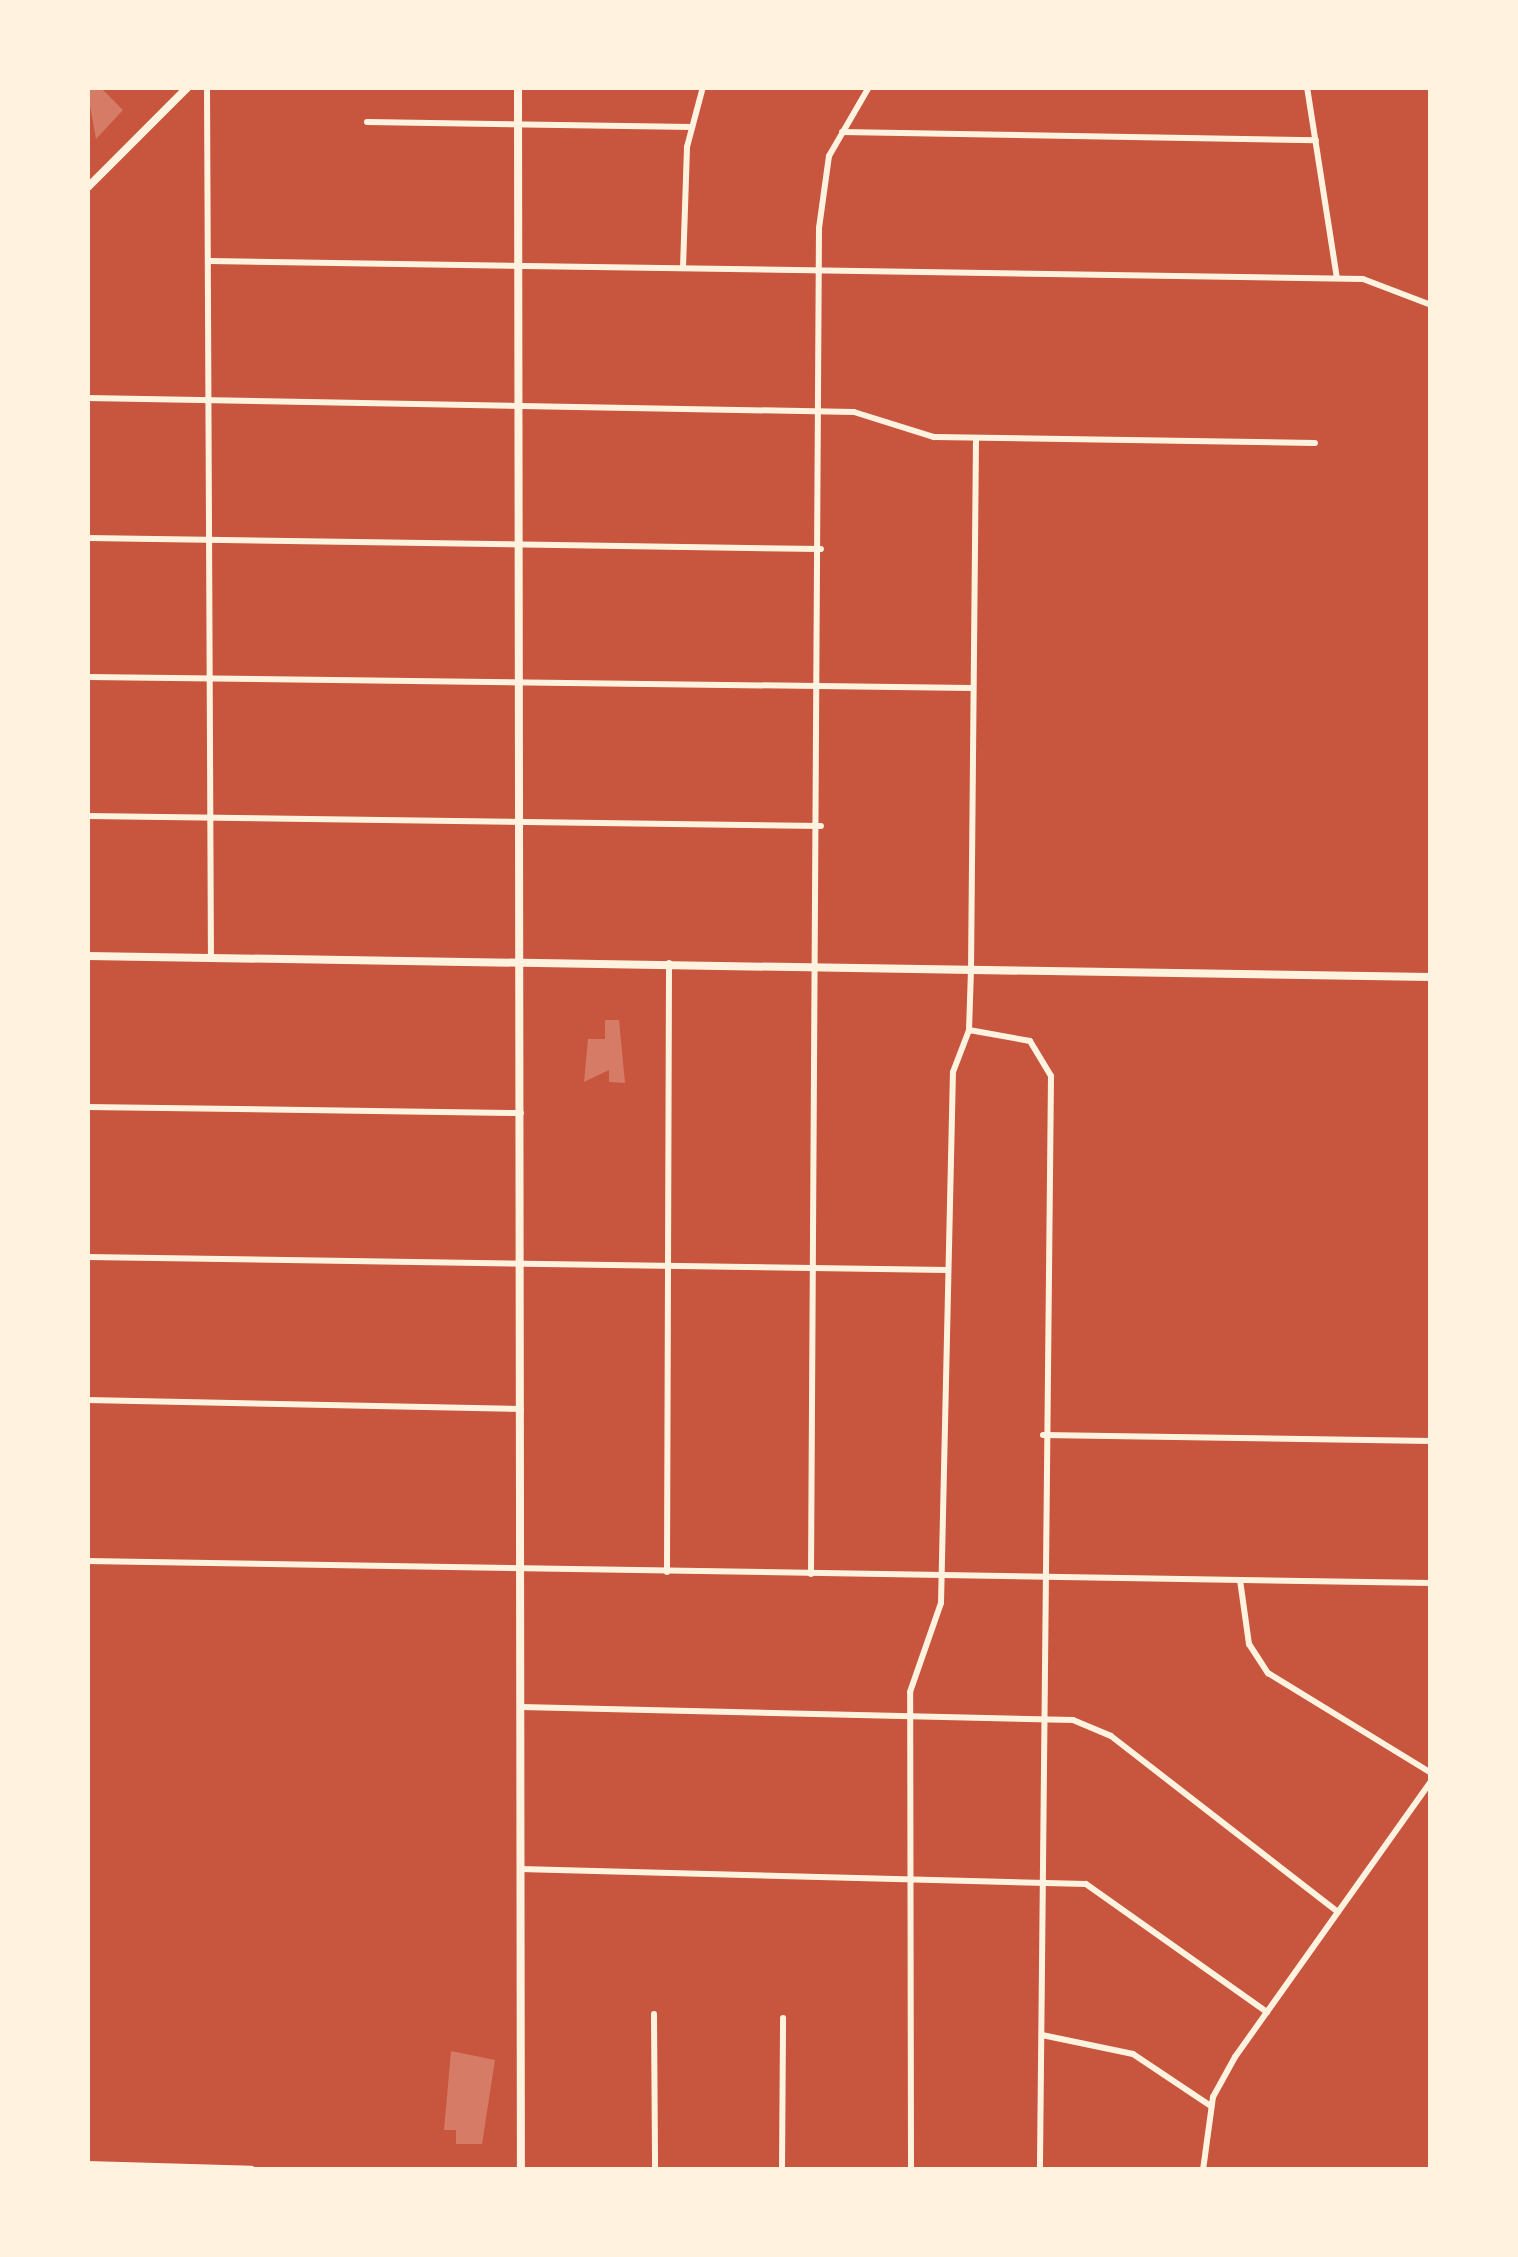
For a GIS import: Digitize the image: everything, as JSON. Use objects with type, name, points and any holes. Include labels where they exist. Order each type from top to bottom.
[{"type":"main road","points":[[87,188],[188,87]]},
{"type":"main road","points":[[518,87],[521,2170]]},
{"type":"main road","points":[[87,956],[1431,977]]},
{"type":"main road","points":[[87,2165],[251,2170]]},
{"type":"street","points":[[206,87],[211,957]]},
{"type":"street","points":[[683,268],[692,127],[703,87]]},
{"type":"street","points":[[812,1574],[810,1267],[822,966],[821,178],[869,87]]},
{"type":"street","points":[[1307,87],[1337,278]]},
{"type":"street","points":[[367,122],[692,127]]},
{"type":"street","points":[[842,132],[1316,140]]},
{"type":"street","points":[[210,261],[1337,278],[1387,282],[1431,305]]},
{"type":"street","points":[[87,398],[820,411],[976,438],[1316,443]]},
{"type":"street","points":[[911,2170],[910,1715],[942,1575],[953,1072],[969,1030],[971,970],[970,688],[976,438]]},
{"type":"street","points":[[87,538],[821,549]]},
{"type":"street","points":[[87,676],[970,688]]},
{"type":"street","points":[[87,816],[821,826]]},
{"type":"street","points":[[667,1572],[669,963]]},
{"type":"street","points":[[969,1030],[1030,1041],[1048,1060],[1040,2170]]},
{"type":"street","points":[[87,1107],[521,1113]]},
{"type":"street","points":[[87,1257],[948,1270]]},
{"type":"street","points":[[87,1400],[522,1409]]},
{"type":"street","points":[[1042,1435],[1431,1441]]},
{"type":"street","points":[[87,1562],[1431,1583]]},
{"type":"street","points":[[1203,2170],[1211,2106],[1268,2012],[1431,1777],[1268,1673],[1249,1644],[1240,1580]]},
{"type":"street","points":[[521,1707],[1042,1718],[1112,1736],[1338,1912]]},
{"type":"street","points":[[520,1869],[1042,1878],[1098,1889],[1268,2012]]},
{"type":"street","points":[[654,2014],[655,2170]]},
{"type":"street","points":[[782,2170],[783,2018]]},
{"type":"street","points":[[1042,2036],[1133,2054],[1211,2106]]},
{"type":"building","points":[[100,87],[123,110],[96,139],[87,89]]},
{"type":"building","points":[[605,1020],[619,1020],[625,1083],[609,1082],[609,1070],[584,1082],[588,1039],[605,1039]]},
{"type":"building","points":[[451,2051],[495,2060],[482,2144],[456,2144],[456,2130],[444,2130]]}]
